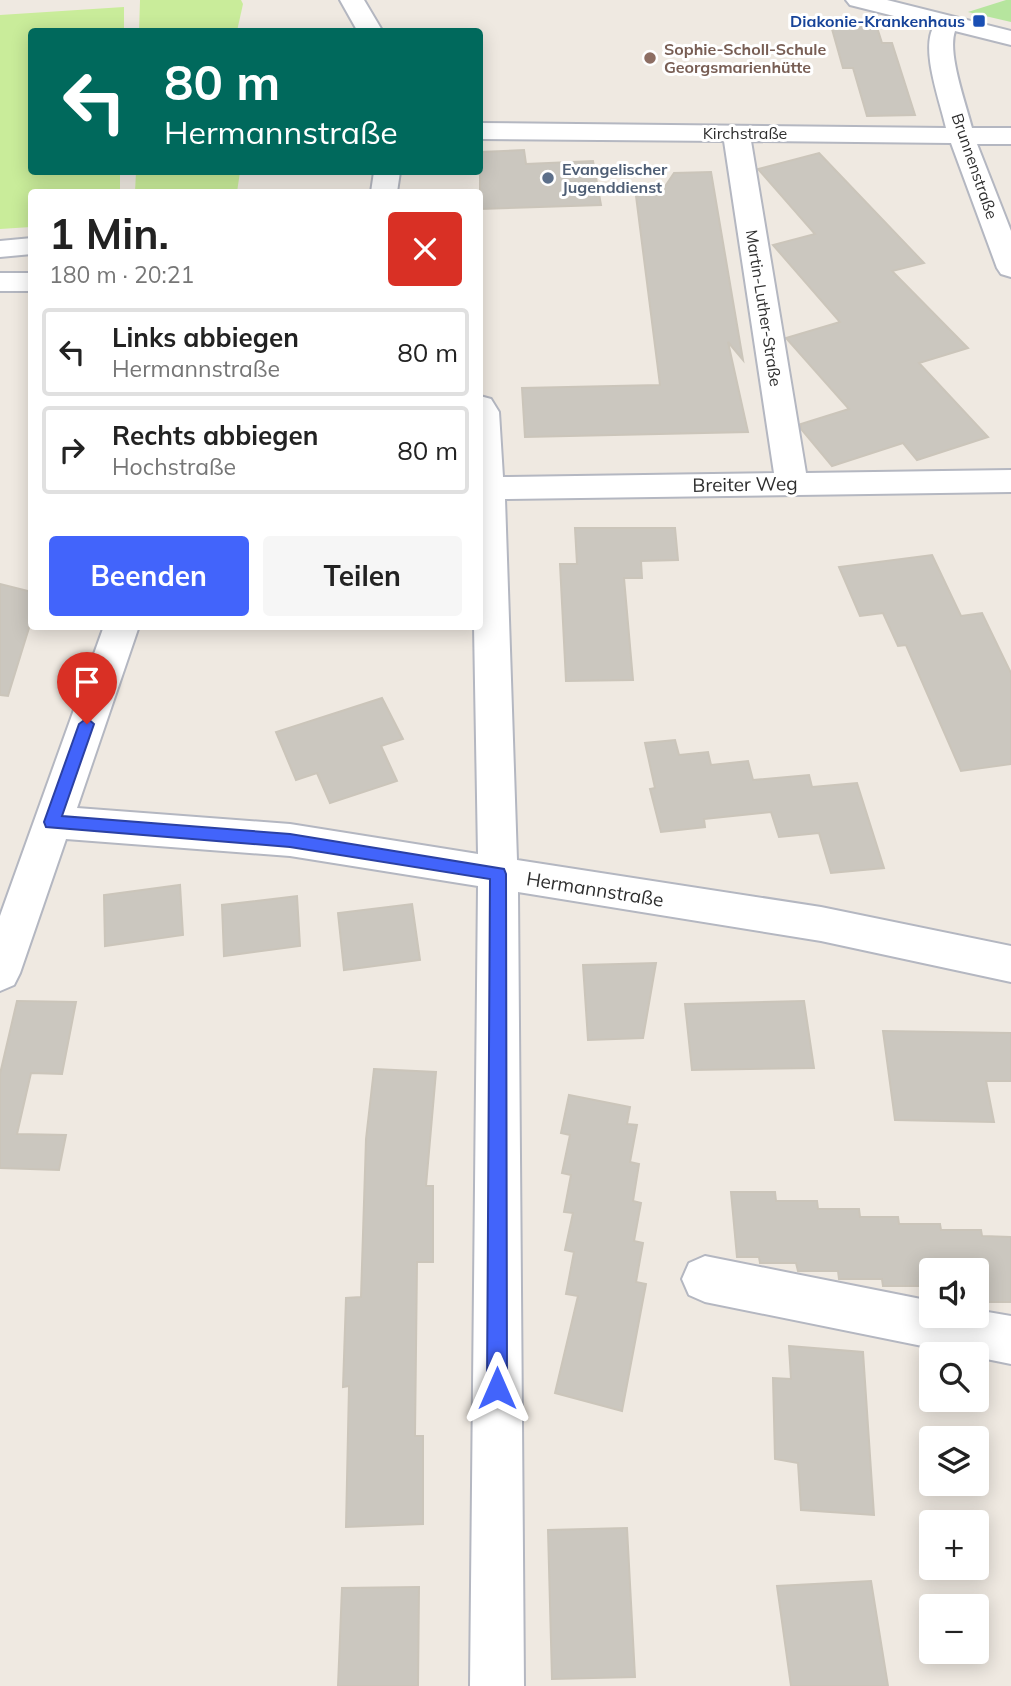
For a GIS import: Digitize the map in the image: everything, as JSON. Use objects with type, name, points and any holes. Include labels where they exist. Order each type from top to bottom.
[{"type":"street","points":[[352,0],[369,28]]},
{"type":"street","points":[[858,0],[920,16],[945,12],[1011,38]]},
{"type":"street","name":"Brunnenstraße","points":[[945,12],[941,52],[961,135],[1011,268]]},
{"type":"street","name":"Kirchstraße","points":[[483,131],[1011,136]]},
{"type":"street","name":"Martin-Luther-Straße","points":[[736,133],[792,484]]},
{"type":"street","points":[[0,249],[28,246]]},
{"type":"street","points":[[0,282],[28,282]]},
{"type":"street","points":[[483,412],[498,874],[497,1686]]},
{"type":"street","name":"Breiter Weg","points":[[484,488],[1011,481]]},
{"type":"street","points":[[0,973],[121,630]]},
{"type":"street","name":"Hermannstraße","points":[[52,822],[290,840],[821,924],[1011,964]]},
{"type":"street","points":[[705,1279],[1011,1340]]},
{"type":"green space","points":[[140,0],[241,0],[243,4],[238,28],[139,28]]},
{"type":"green space","points":[[1011,0],[1011,22],[968,12]]},
{"type":"green space","points":[[124,7],[124,28],[28,28],[28,175],[120,175],[120,189],[28,189],[28,227],[0,229],[0,15]]},
{"type":"green space","points":[[136,175],[240,175],[237,189],[135,189]]},
{"type":"building","points":[[875,21],[882,43],[892,43],[915,115],[867,116],[853,68],[843,68],[830,22]]},
{"type":"building","points":[[524,150],[526,164],[593,161],[601,205],[483,209],[480,175],[483,175],[483,152]]},
{"type":"building","points":[[819,153],[924,263],[892,271],[968,348],[919,363],[988,437],[917,460],[903,443],[832,466],[801,429],[801,424],[849,409],[786,338],[840,322],[773,245],[815,234],[758,169]]},
{"type":"building","points":[[711,172],[743,360],[728,342],[748,432],[525,437],[522,388],[660,385],[635,188],[664,188],[674,173]]},
{"type":"building","points":[[575,528],[675,528],[678,560],[641,561],[642,578],[624,578],[633,680],[566,681],[560,564],[577,564]]},
{"type":"building","points":[[932,555],[961,616],[982,613],[1011,673],[1011,764],[961,771],[906,645],[898,646],[883,613],[860,616],[839,567]]},
{"type":"building","points":[[0,584],[28,591],[28,630],[8,696],[0,695]]},
{"type":"building","points":[[382,698],[403,739],[381,746],[397,781],[330,803],[317,773],[296,780],[276,732]]},
{"type":"building","points":[[675,740],[679,755],[708,752],[711,765],[748,761],[753,780],[809,775],[812,787],[857,783],[884,868],[831,873],[819,833],[779,837],[771,812],[704,819],[705,827],[661,832],[650,789],[655,788],[645,743]]},
{"type":"building","points":[[180,885],[183,935],[105,946],[104,895]]},
{"type":"building","points":[[297,896],[300,946],[224,956],[222,905]]},
{"type":"building","points":[[412,904],[420,960],[344,970],[338,913]]},
{"type":"building","points":[[656,963],[643,1038],[588,1040],[583,965]]},
{"type":"building","points":[[17,1001],[76,1002],[62,1074],[31,1073],[17,1134],[66,1135],[59,1170],[0,1168],[0,1074]]},
{"type":"building","points":[[804,1001],[814,1068],[692,1070],[685,1004]]},
{"type":"building","points":[[883,1031],[1011,1033],[1011,1081],[986,1081],[994,1122],[895,1120]]},
{"type":"building","points":[[374,1069],[436,1072],[426,1186],[433,1186],[433,1262],[417,1262],[415,1436],[423,1436],[423,1524],[346,1527],[349,1386],[343,1387],[346,1298],[361,1297],[366,1139]]},
{"type":"building","points":[[569,1095],[630,1107],[627,1124],[637,1125],[630,1162],[639,1164],[633,1201],[641,1203],[634,1241],[643,1243],[636,1282],[646,1284],[622,1411],[555,1393],[578,1296],[566,1294],[574,1252],[565,1250],[573,1213],[564,1212],[571,1175],[562,1173],[570,1135],[561,1133]]},
{"type":"building","points":[[731,1192],[775,1192],[776,1201],[817,1201],[818,1209],[859,1209],[860,1217],[898,1217],[899,1224],[940,1224],[941,1230],[981,1230],[982,1236],[1011,1237],[1011,1302],[989,1302],[989,1258],[919,1258],[919,1286],[883,1286],[882,1279],[839,1279],[838,1271],[798,1271],[796,1263],[760,1263],[759,1257],[737,1257]]},
{"type":"building","points":[[789,1346],[863,1352],[874,1515],[801,1510],[798,1463],[775,1459],[773,1378],[791,1379]]},
{"type":"building","points":[[627,1528],[635,1677],[552,1679],[548,1530]]},
{"type":"building","points":[[871,1581],[888,1686],[791,1686],[777,1586]]},
{"type":"building","points":[[419,1587],[418,1686],[338,1686],[342,1588]]},
{"type":"place","name":"Diakonie-Krankenhaus","points":[[979,21]]},
{"type":"place","name":"Sophie-Scholl-Schule Georgsmarienhütte","points":[[650,58]]},
{"type":"place","name":"Evangelischer Jugenddienst","points":[[548,178]]},
{"type":"route","points":[[87,724],[52,822],[290,840],[498,874],[497,1388]]}]
